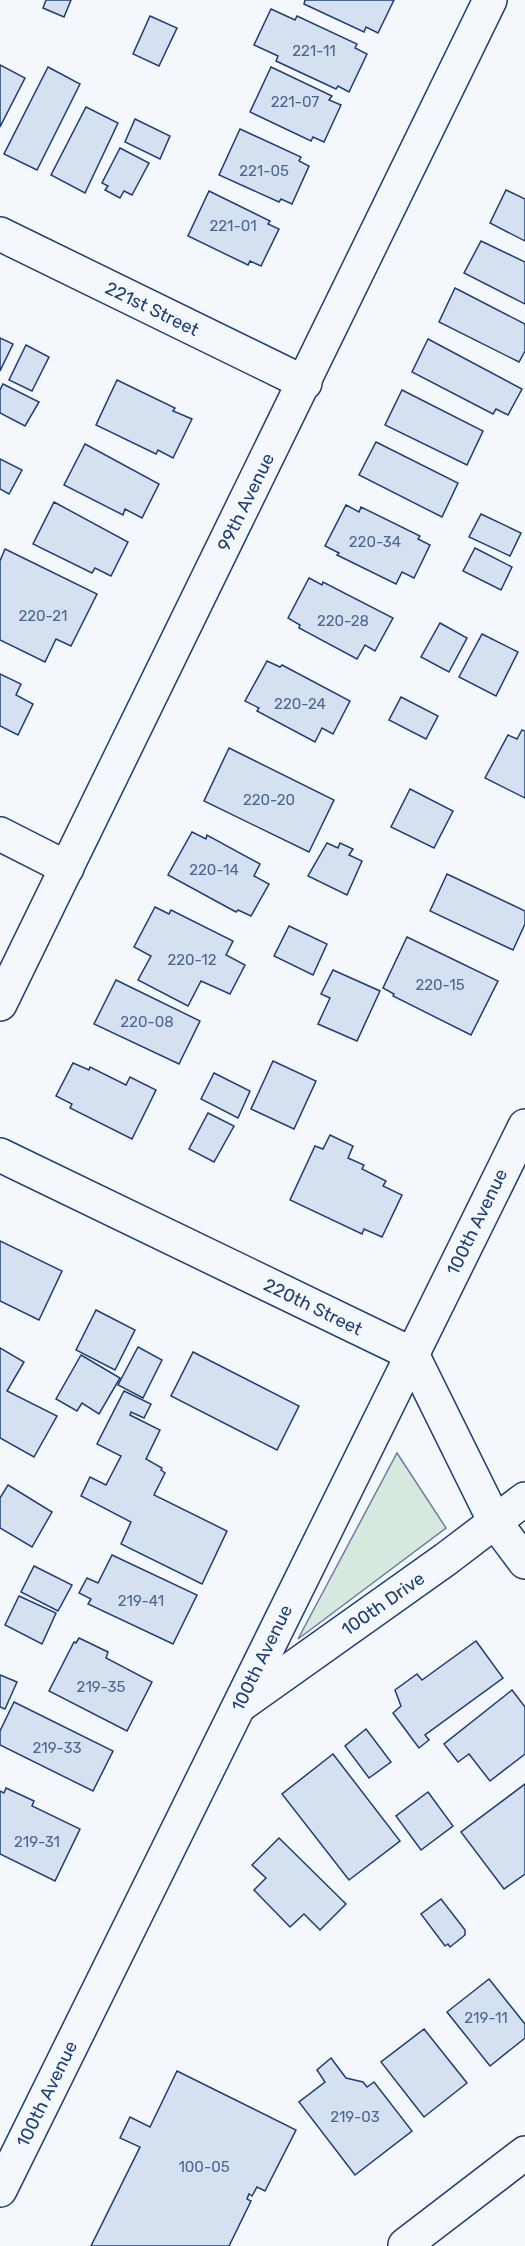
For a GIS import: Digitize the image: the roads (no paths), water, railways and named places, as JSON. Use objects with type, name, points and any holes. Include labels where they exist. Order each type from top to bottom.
[{"type":"street","name":"99th Avenue","points":[[0,1004],[490,0]]},
{"type":"street","name":"221st Street","points":[[0,234],[305,383]]},
{"type":"street","points":[[0,834],[67,868]]},
{"type":"street","name":"100th Avenue","points":[[0,2190],[525,1126]]},
{"type":"street","name":"220th Street","points":[[0,1155],[412,1354]]},
{"type":"street","points":[[412,1354],[495,1522],[525,1562]]},
{"type":"street","name":"100th Drive","points":[[238,1707],[525,1499]]},
{"type":"street","points":[[405,2245],[525,2153]]}]
